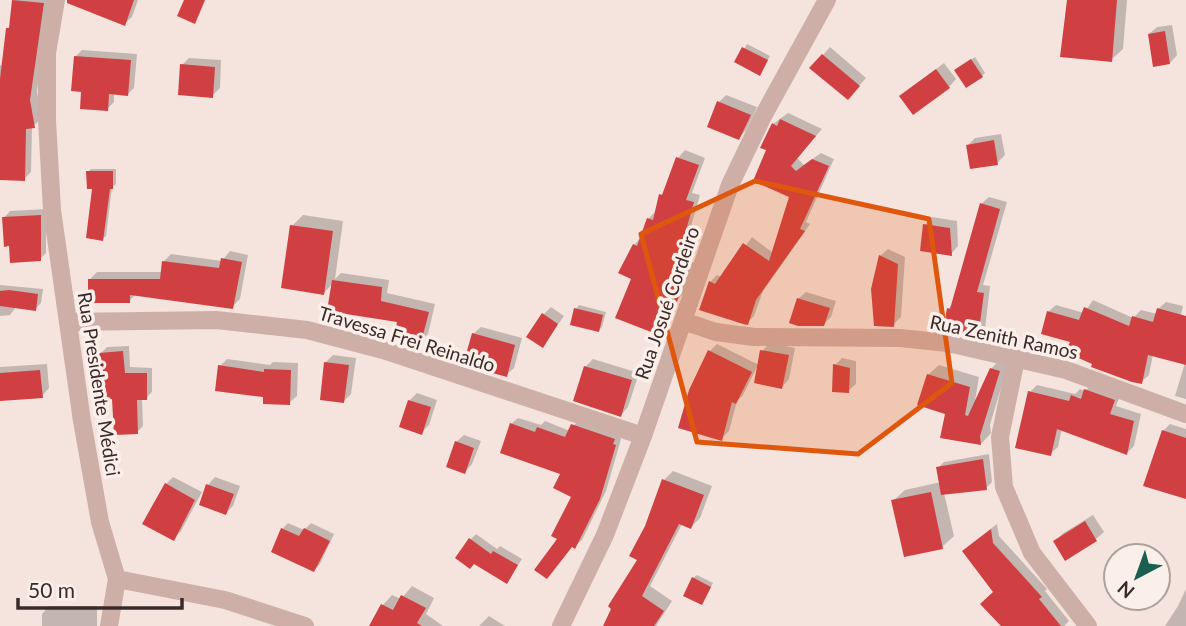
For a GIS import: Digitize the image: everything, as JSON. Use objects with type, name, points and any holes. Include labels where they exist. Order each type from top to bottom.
[{"type":"street","name":"Rua Presidente Médici","points":[[56,0],[47,53],[47,120],[52,210],[100,522],[117,579]]},
{"type":"street","name":"Rua Josué Cordeiro","points":[[561,626],[605,534],[643,436],[730,185],[761,118],[827,0]]},
{"type":"street","name":"Travessa Frei Reinaldo","points":[[68,322],[216,320],[307,330],[383,350],[643,436]]},
{"type":"street","name":"Rua Zenith Ramos","points":[[683,321],[716,332],[754,337],[900,338],[936,342],[1066,370],[1186,414]]},
{"type":"street","points":[[1016,359],[1000,437],[1004,487],[1032,553],[1088,626]]},
{"type":"street","points":[[109,626],[117,579],[225,600],[305,626]]},
{"type":"highlighted area","points":[[755,181],[929,219],[952,383],[858,454],[697,442],[641,234]]},
{"type":"building","points":[[12,0],[44,3],[30,100],[35,128],[26,129],[25,181],[0,180],[0,79]]},
{"type":"building","points":[[67,0],[134,0],[125,26],[67,3]]},
{"type":"building","points":[[184,0],[205,0],[195,24],[177,16]]},
{"type":"building","points":[[1067,0],[1117,0],[1112,62],[1060,57]]},
{"type":"building","points":[[1165,31],[1170,64],[1153,67],[1148,34]]},
{"type":"building","points":[[742,47],[768,60],[760,76],[734,62]]},
{"type":"building","points":[[822,54],[860,86],[848,100],[809,68]]},
{"type":"building","points":[[74,56],[131,60],[128,96],[109,94],[108,111],[80,109],[81,92],[71,91]]},
{"type":"building","points":[[971,59],[983,77],[966,88],[954,70]]},
{"type":"building","points":[[180,64],[215,67],[213,98],[178,95]]},
{"type":"building","points":[[936,69],[950,88],[913,115],[899,96]]},
{"type":"building","points":[[717,101],[751,115],[739,140],[707,127]]},
{"type":"building","points":[[780,119],[816,136],[791,166],[796,171],[812,159],[829,166],[800,229],[805,231],[756,300],[748,325],[699,310],[709,281],[715,284],[743,243],[769,261],[789,197],[753,181],[766,150],[760,148],[772,123],[777,126]]},
{"type":"building","points":[[994,140],[998,165],[970,169],[966,145]]},
{"type":"building","points":[[676,157],[699,165],[686,200],[694,202],[676,265],[688,271],[677,302],[665,297],[651,332],[615,318],[631,279],[618,273],[633,244],[637,246],[647,218],[653,220],[659,194],[662,195]]},
{"type":"building","points":[[86,171],[113,171],[113,189],[110,189],[103,241],[86,238],[92,189],[87,189]]},
{"type":"building","points":[[980,203],[1000,209],[977,292],[984,293],[978,338],[943,331],[947,308],[950,309]]},
{"type":"building","points":[[41,215],[41,261],[10,263],[9,246],[4,247],[2,217]]},
{"type":"building","points":[[923,224],[950,228],[952,256],[920,251]]},
{"type":"building","points":[[290,225],[333,231],[324,295],[281,288]]},
{"type":"building","points":[[879,255],[898,264],[894,327],[874,326],[871,289]]},
{"type":"building","points":[[221,258],[242,262],[233,309],[130,295],[130,303],[88,303],[88,279],[160,279],[162,261],[219,268]]},
{"type":"building","points":[[332,280],[382,287],[381,301],[429,312],[421,343],[394,337],[397,322],[327,311]]},
{"type":"building","points":[[0,291],[38,294],[36,311],[0,306]]},
{"type":"building","points":[[797,298],[830,308],[824,326],[798,326],[789,323]]},
{"type":"building","points":[[1084,307],[1129,326],[1132,316],[1153,322],[1157,308],[1186,316],[1186,365],[1148,355],[1142,384],[1132,382],[1091,367],[1092,364],[1065,352],[1070,342],[1041,334],[1047,311],[1079,320]]},
{"type":"building","points":[[574,308],[603,315],[599,332],[570,325]]},
{"type":"building","points":[[542,313],[558,324],[543,348],[526,337]]},
{"type":"building","points":[[472,333],[515,345],[507,377],[463,365]]},
{"type":"building","points":[[708,350],[752,372],[736,404],[732,402],[722,441],[678,428],[689,390]]},
{"type":"building","points":[[760,350],[789,355],[782,389],[754,383]]},
{"type":"building","points":[[123,351],[125,373],[147,373],[147,400],[137,400],[138,434],[114,435],[112,399],[91,399],[91,372],[100,372],[99,353]]},
{"type":"building","points":[[324,362],[349,365],[344,403],[320,400]]},
{"type":"building","points":[[833,364],[850,368],[849,393],[832,392]]},
{"type":"building","points":[[218,365],[264,372],[264,369],[291,370],[290,405],[263,404],[263,397],[215,391]]},
{"type":"building","points":[[584,366],[632,380],[621,417],[573,401]]},
{"type":"building","points":[[990,368],[1000,371],[980,436],[981,445],[940,438],[945,414],[917,405],[927,374],[970,387],[965,415],[968,416]]},
{"type":"building","points":[[40,370],[43,398],[0,401],[0,373]]},
{"type":"building","points":[[1084,389],[1115,400],[1110,414],[1134,421],[1127,455],[1057,429],[1051,456],[1015,448],[1028,391],[1069,401],[1071,395],[1081,399]]},
{"type":"building","points":[[408,400],[431,407],[422,435],[399,427]]},
{"type":"building","points":[[510,423],[535,432],[537,427],[565,437],[571,424],[615,439],[613,444],[616,445],[600,499],[575,549],[572,547],[547,579],[534,570],[557,539],[551,536],[571,497],[553,488],[560,474],[500,453]]},
{"type":"building","points":[[1162,430],[1186,438],[1186,499],[1143,486]]},
{"type":"building","points":[[455,441],[474,448],[465,474],[446,467]]},
{"type":"building","points":[[983,459],[987,490],[941,495],[936,467]]},
{"type":"building","points":[[662,479],[704,495],[691,529],[679,524],[642,596],[664,611],[654,626],[603,626],[611,609],[608,606],[637,560],[629,556],[645,526]]},
{"type":"building","points":[[165,483],[195,500],[174,541],[142,524]]},
{"type":"building","points":[[206,484],[234,494],[226,515],[199,505]]},
{"type":"building","points":[[931,492],[943,549],[904,557],[891,500]]},
{"type":"building","points":[[1085,521],[1097,541],[1065,561],[1053,541]]},
{"type":"building","points":[[281,528],[299,536],[304,528],[330,541],[314,572],[271,552]]},
{"type":"building","points":[[991,529],[993,543],[1042,597],[1039,599],[1061,626],[1001,626],[980,604],[993,592],[962,551]]},
{"type":"building","points":[[469,538],[491,554],[493,551],[518,565],[507,584],[474,564],[470,569],[455,558]]},
{"type":"building","points":[[692,577],[711,587],[702,605],[683,596]]},
{"type":"building","points":[[401,595],[426,608],[417,623],[422,626],[369,626],[381,604],[393,610]]}]
